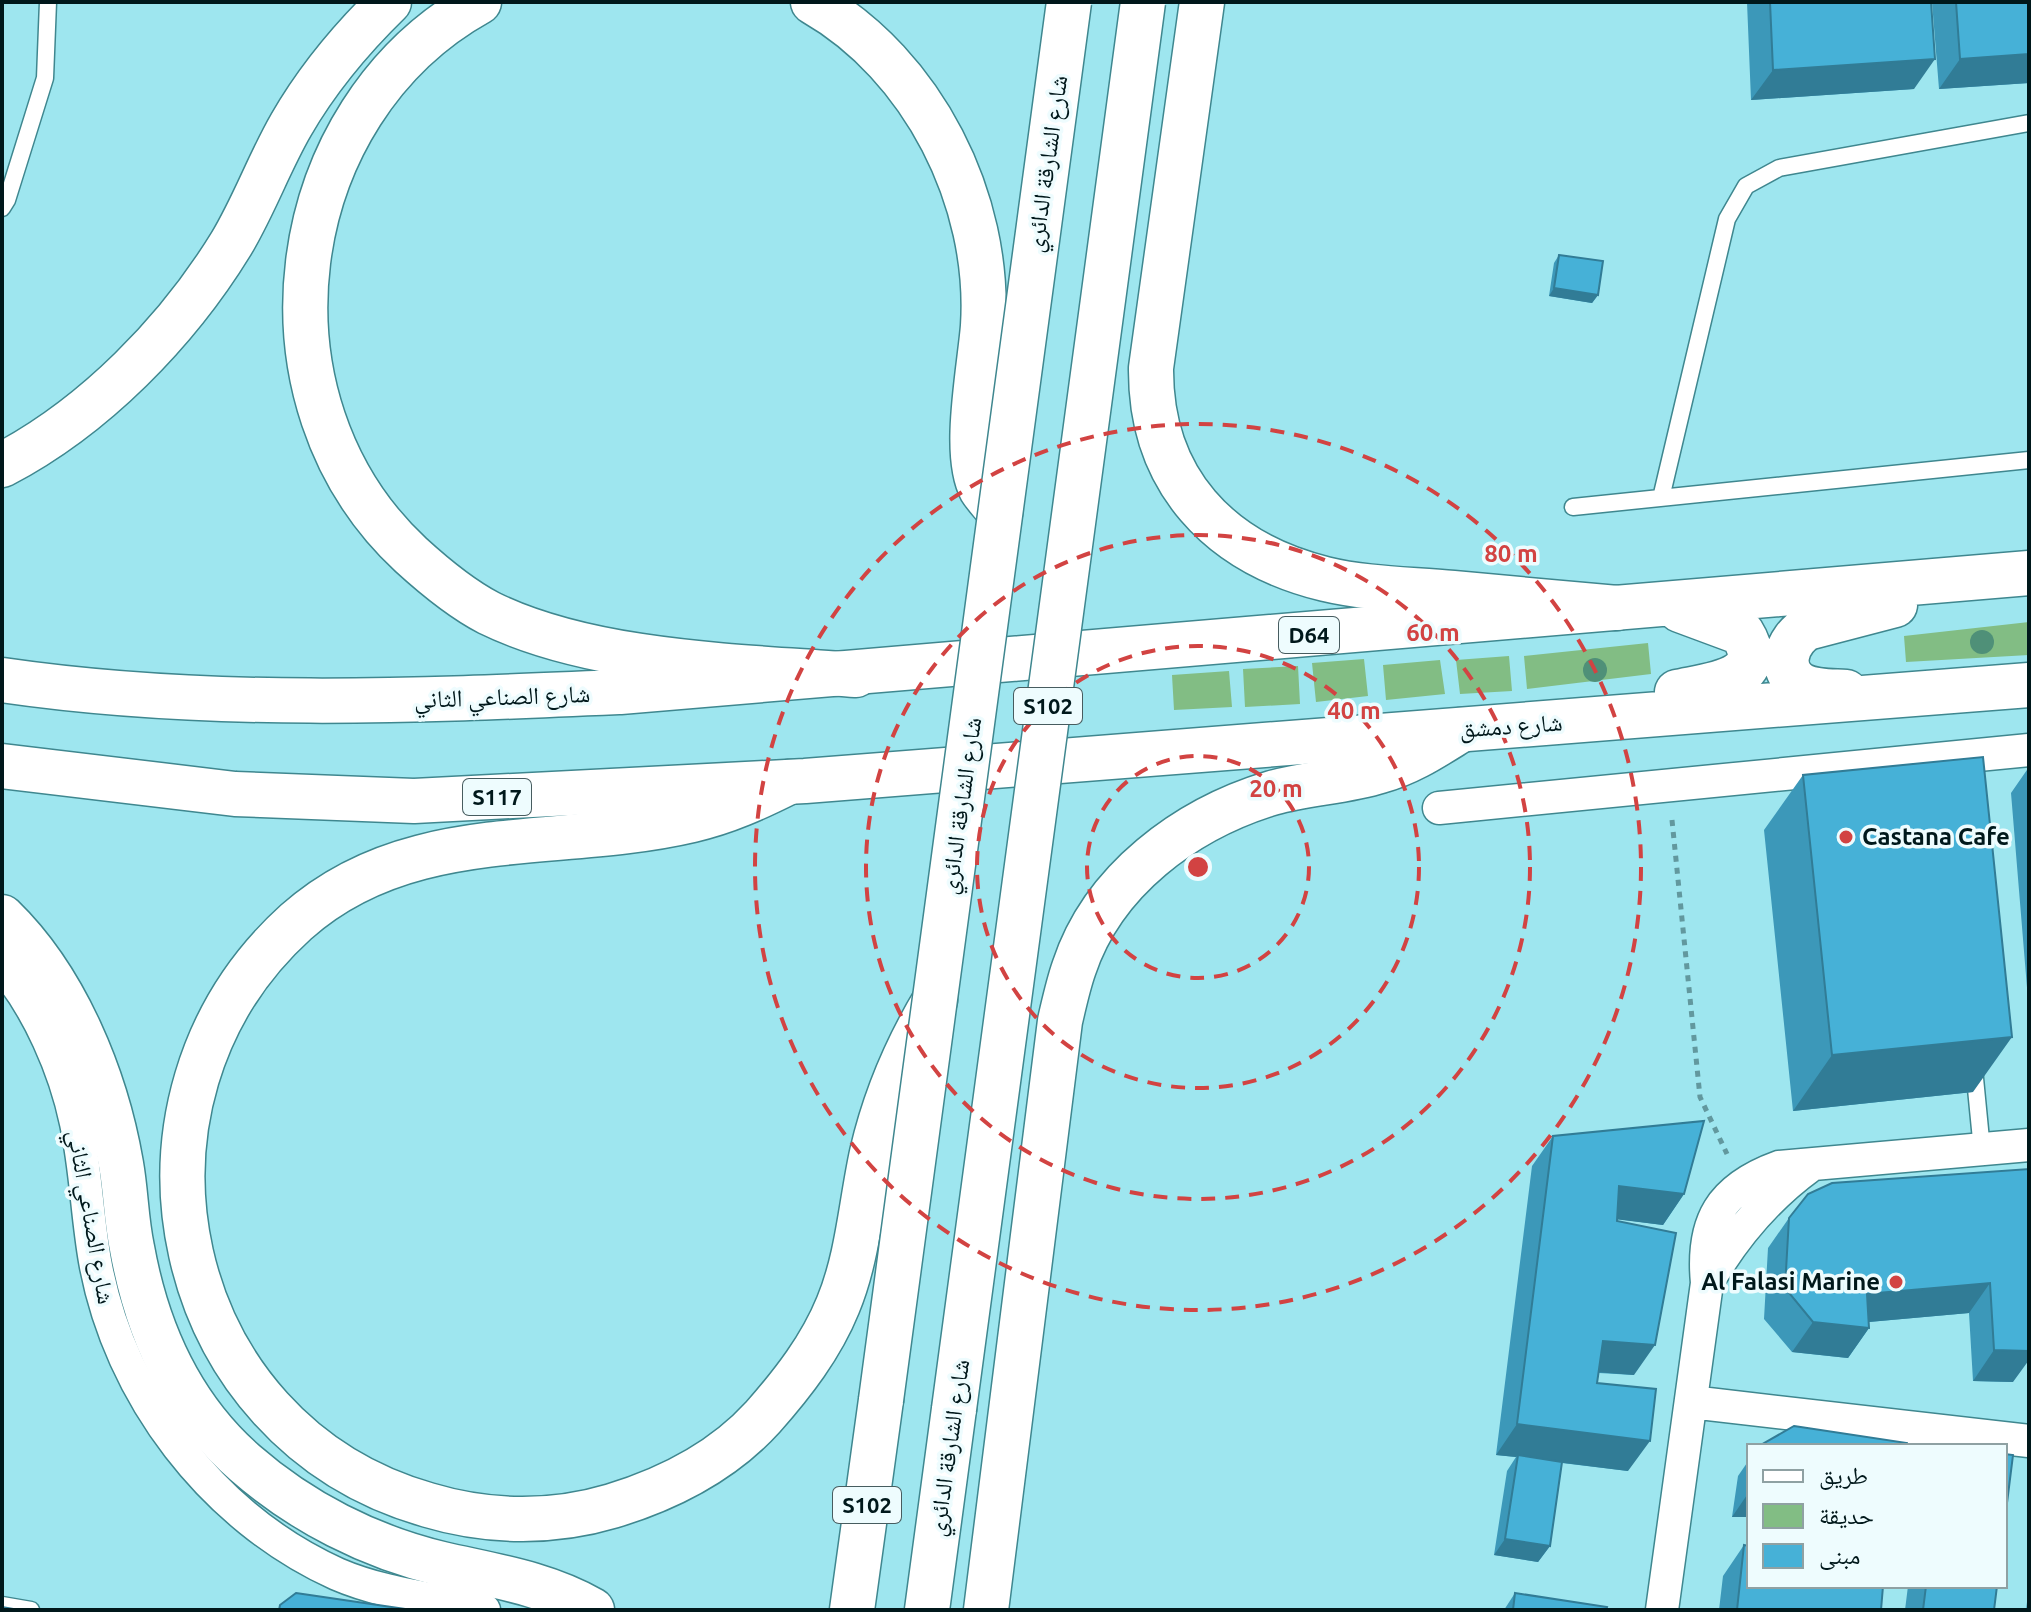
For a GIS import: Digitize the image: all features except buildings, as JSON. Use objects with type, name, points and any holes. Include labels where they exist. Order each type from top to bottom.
[{"type":"main road","points":[[2,465],[76,416],[135,365],[186,308],[231,244],[290,127],[319,81],[353,37],[389,2]]},
{"type":"main road","points":[[479,2],[458,14],[411,51],[372,95],[340,146],[318,202],[305,261],[305,335],[311,380],[329,437],[357,491],[393,538],[437,579],[486,612],[542,635],[613,650],[856,675]]},
{"type":"main road","points":[[813,2],[861,37],[894,70],[930,119],[963,188],[976,232],[982,277],[983,323],[974,418],[975,465],[980,488],[1000,513]]},
{"type":"main road","name":"شارع الشارقة الدائري","points":[[852,1610],[1069,2]]},
{"type":"main road","name":"شارع الشارقة الدائري","points":[[927,1610],[1143,2]]},
{"type":"main road","points":[[1202,2],[1151,368],[1151,407],[1160,443],[1173,472],[1199,507],[1228,534],[1289,569],[1328,580],[1376,586],[1617,608]]},
{"type":"main road","points":[[1903,697],[1814,689],[1801,685],[1790,675],[1786,662],[1788,647],[1795,636],[1807,628],[2022,566]]},
{"type":"main road","name":"D64","points":[[1617,608],[2022,566]]},
{"type":"main road","points":[[1526,725],[1728,681],[1747,667],[1748,643],[1742,633],[1664,605]]},
{"type":"main road","name":"شارع الصناعي الثاني","points":[[2,680],[141,696],[327,703],[620,692],[856,675],[1617,608]]},
{"type":"main road","name":"شارع دمشق","points":[[789,782],[2029,685]]},
{"type":"main road","points":[[986,1610],[1060,1021],[1074,966],[1099,916],[1135,871],[1179,835],[1225,810],[1275,792],[1395,767],[1461,730]]},
{"type":"main road","name":"S117","points":[[2,766],[220,793],[414,801],[789,782]]},
{"type":"main road","points":[[789,782],[756,799],[687,821],[462,847],[416,857],[373,871],[334,893],[299,920],[267,951],[228,1004],[200,1063],[184,1127],[181,1192],[189,1257],[211,1319],[243,1376],[286,1425],[337,1466],[395,1496],[458,1514],[523,1520],[588,1513],[638,1498],[708,1463],[758,1422],[800,1372],[822,1339],[840,1303],[887,1099],[906,1048],[935,1000]]},
{"type":"main road","points":[[2,917],[18,933],[75,1020],[110,1117],[121,1165],[132,1250],[157,1342],[179,1386],[210,1427],[245,1463],[284,1492],[369,1541],[440,1563],[524,1582],[592,1610]]},
{"type":"street","points":[[1439,808],[2029,750]]},
{"type":"street","name":"شارع الصناعي الثاني","points":[[2,966],[14,980],[42,1029],[76,1122],[95,1261],[111,1330],[139,1390],[184,1453],[232,1506],[282,1543],[338,1574],[394,1592],[484,1610]]},
{"type":"street","points":[[1662,1610],[1707,1283],[1704,1252],[1711,1223],[1727,1197],[1750,1177],[1779,1167],[2029,1145]]},
{"type":"street","points":[[1707,1283],[1751,1218],[1785,1184],[1810,1166]]},
{"type":"street","points":[[1691,1402],[2029,1441]]},
{"type":"lane","points":[[2,208],[45,78],[48,2]]},
{"type":"lane","points":[[1661,498],[1727,219],[1746,186],[1779,168],[2029,123]]},
{"type":"lane","points":[[1573,507],[2029,460]]},
{"type":"lane","points":[[1972,1054],[1982,1150]]},
{"type":"lane","points":[[2,1605],[31,1610]]},
{"type":"path","points":[[1668,786],[1700,1097],[1727,1153],[1750,1177]]},
{"type":"green space","points":[[2029,622],[2029,655],[1906,662],[1904,636]]},
{"type":"green space","points":[[1648,643],[1651,674],[1527,689],[1524,656]]},
{"type":"green space","points":[[1509,656],[1512,691],[1460,694],[1456,660]]},
{"type":"green space","points":[[1364,659],[1368,696],[1316,702],[1312,663]]},
{"type":"green space","points":[[1440,660],[1445,694],[1386,700],[1383,665]]},
{"type":"green space","points":[[1298,666],[1300,704],[1245,707],[1243,669]]},
{"type":"green space","points":[[1229,671],[1232,707],[1174,710],[1172,675]]},
{"type":"place","name":"Castana Cafe","points":[[1846,837]]},
{"type":"place","name":"Al Falasi Marine","points":[[1896,1282]]}]
